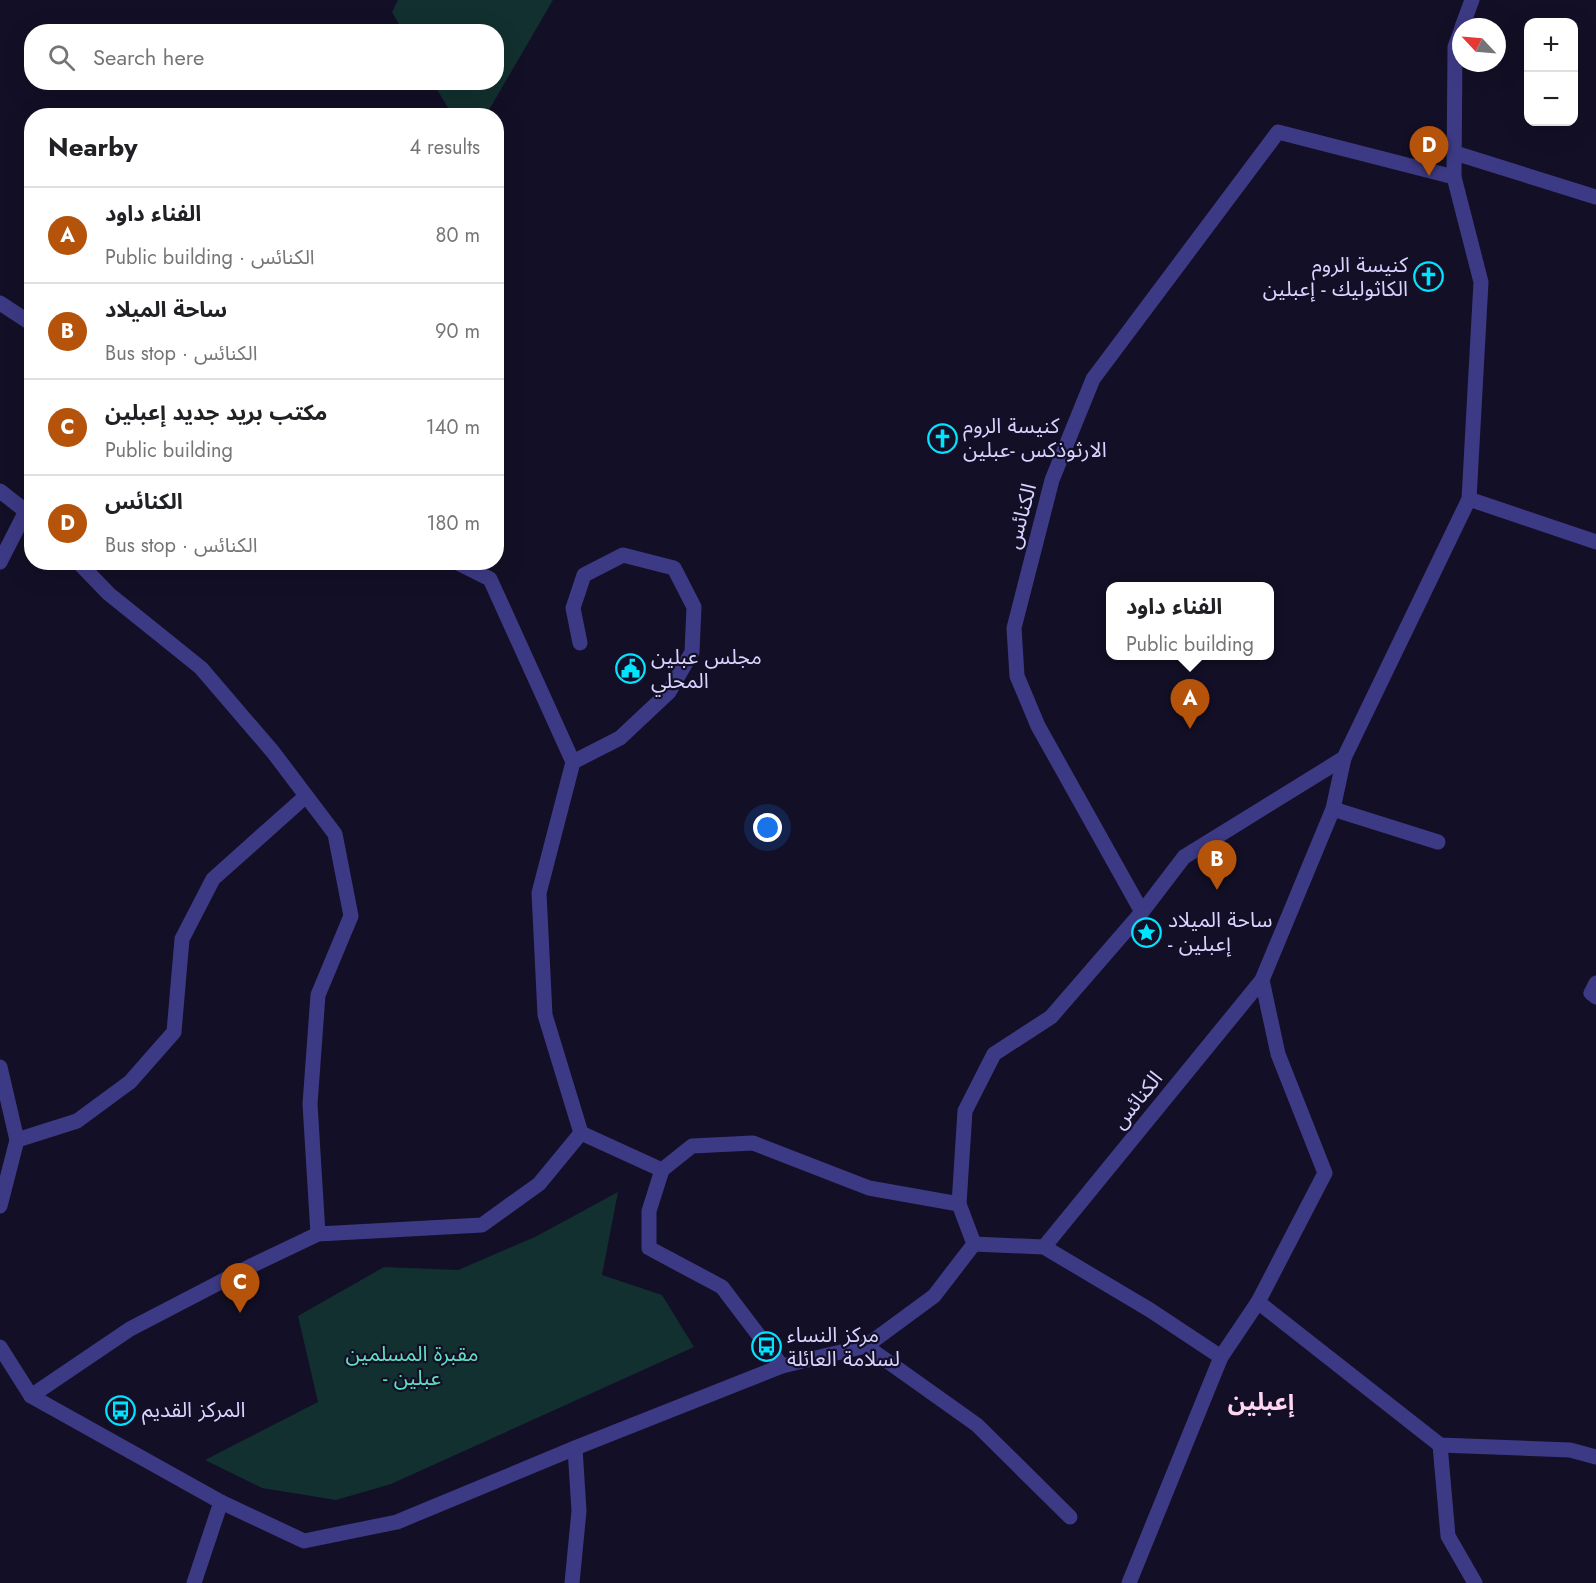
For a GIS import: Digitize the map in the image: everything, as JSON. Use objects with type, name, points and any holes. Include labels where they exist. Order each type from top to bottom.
[{"type":"street","points":[[1466,18],[1472,0]]},
{"type":"street","points":[[1455,72],[1454,177],[1481,282],[1469,499],[1596,542]]},
{"type":"street","name":"الكنائس","points":[[1142,912],[1038,726],[1017,676],[1014,628],[1052,480],[1093,379],[1278,132],[1454,177]]},
{"type":"street","points":[[1455,153],[1596,197]]},
{"type":"street","points":[[0,303],[24,319]]},
{"type":"street","points":[[0,491],[24,509]]},
{"type":"street","name":"الكنائس","points":[[1044,1247],[1262,980],[1333,809],[1344,758],[1469,499]]},
{"type":"street","points":[[0,562],[24,521]]},
{"type":"street","points":[[573,762],[620,738],[637,723],[669,692],[692,652],[694,608],[674,568],[623,555],[584,575],[573,608],[580,643]]},
{"type":"street","points":[[86,570],[109,594],[201,668],[273,752],[335,834],[351,916],[318,995],[310,1104],[318,1234]]},
{"type":"street","points":[[472,570],[490,579],[573,762],[539,893],[545,1015],[581,1133],[662,1170]]},
{"type":"street","points":[[974,1245],[959,1204],[965,1111],[994,1054],[1051,1017],[1142,912],[1184,857],[1344,758]]},
{"type":"street","points":[[17,1140],[77,1121],[130,1082],[174,1032],[182,939],[213,879],[306,796]]},
{"type":"street","points":[[1333,809],[1438,842]]},
{"type":"street","points":[[1129,1583],[1221,1357],[1258,1302],[1325,1173],[1278,1054],[1262,980]]},
{"type":"street","points":[[1596,983],[1591,993],[1596,997]]},
{"type":"street","points":[[0,1067],[17,1140],[0,1206]]},
{"type":"street","points":[[31,1395],[130,1329],[318,1234],[482,1225],[539,1184],[581,1133]]},
{"type":"street","points":[[782,1366],[722,1287],[649,1248],[649,1211],[662,1170],[692,1146],[753,1143],[869,1188],[959,1204]]},
{"type":"street","points":[[974,1245],[1044,1247],[1150,1310],[1221,1357]]},
{"type":"street","points":[[0,1347],[31,1395],[221,1502],[304,1541],[397,1522],[782,1366],[866,1346],[934,1296],[974,1245]]},
{"type":"street","points":[[1258,1302],[1440,1445],[1570,1450],[1596,1457]]},
{"type":"street","points":[[866,1346],[977,1425],[1070,1517]]},
{"type":"street","points":[[1440,1445],[1448,1536],[1475,1583]]},
{"type":"street","points":[[572,1583],[579,1511],[575,1448]]},
{"type":"street","points":[[194,1583],[221,1502]]},
{"type":"green space","points":[[398,0],[553,0],[504,84],[504,24],[399,24],[392,12]]},
{"type":"green space","points":[[437,90],[501,90],[490,108],[448,108]]},
{"type":"green space","name":"مقبرة المسلمين - عبلين","points":[[618,1192],[602,1275],[662,1295],[694,1347],[391,1484],[336,1500],[262,1488],[205,1460],[318,1402],[298,1316],[384,1267],[458,1270],[535,1237]]},
{"type":"place","name":"الكنائس","points":[[1429,176]]},
{"type":"place","name":"كنيسة الروم الكاثوليك - إعبلين","points":[[1429,277]]},
{"type":"place","name":"كنيسة الروم الارثوذكس -عبلين","points":[[942,438]]},
{"type":"place","name":"مجلس عبلين المحلي","points":[[630,669]]},
{"type":"place","name":"الفناء داود","points":[[1190,729]]},
{"type":"place","name":"ساحة الميلاد","points":[[1217,890]]},
{"type":"place","name":"ساحة الميلاد - إعبلين","points":[[1147,932]]},
{"type":"place","name":"مكتب بريد جديد إعبلين","points":[[240,1313]]},
{"type":"place","name":"مركز النساء لسلامة العائلة","points":[[766,1347]]},
{"type":"place","name":"المركز القديم","points":[[121,1410]]},
{"type":"district","name":"إعبلين","points":[[1261,1402]]}]
